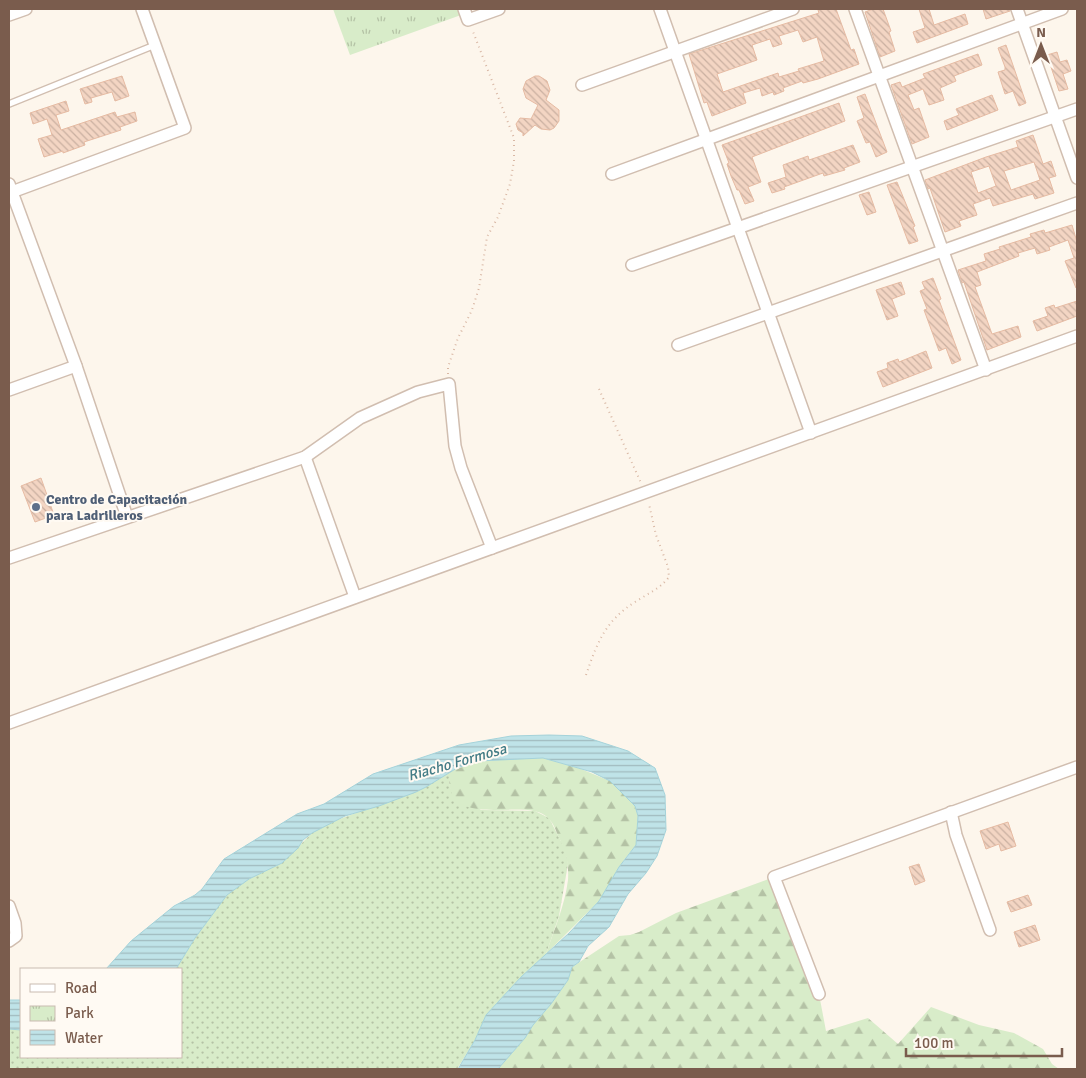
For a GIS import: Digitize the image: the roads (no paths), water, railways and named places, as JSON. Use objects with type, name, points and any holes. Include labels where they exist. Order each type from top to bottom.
[{"type":"street","points":[[9,15],[26,9]]},
{"type":"street","points":[[127,517],[76,366],[10,190],[185,128],[142,9]]},
{"type":"street","points":[[466,14],[499,9]]},
{"type":"street","points":[[660,9],[811,433]]},
{"type":"street","points":[[582,85],[793,9]]},
{"type":"street","points":[[856,9],[986,370]]},
{"type":"street","points":[[1017,9],[1077,178]]},
{"type":"street","points":[[612,174],[1062,9]]},
{"type":"street","points":[[632,265],[1077,109]]},
{"type":"street","points":[[678,346],[1077,203]]},
{"type":"street","points":[[9,723],[1077,336]]},
{"type":"street","points":[[9,390],[76,366]]},
{"type":"street","points":[[9,558],[305,457],[360,418],[418,392],[449,384],[456,446],[461,468],[492,548]]},
{"type":"street","points":[[305,457],[355,597]]},
{"type":"street","points":[[819,994],[774,877],[1077,767]]},
{"type":"street","points":[[950,812],[956,835],[990,930]]},
{"type":"street","points":[[9,906],[15,923],[16,936],[9,941]]},
{"type":"lane","points":[[9,104],[155,45]]},
{"type":"water","name":"Riacho Formosa","points":[[511,736],[582,736],[628,751],[655,768],[665,795],[666,830],[657,856],[646,873],[628,894],[609,927],[588,946],[579,962],[572,967],[568,980],[551,1004],[498,1069],[458,1069],[475,1040],[486,1015],[521,977],[569,933],[599,901],[619,867],[636,845],[638,816],[635,806],[610,781],[592,772],[543,758],[478,761],[457,768],[416,792],[345,816],[312,833],[282,863],[249,879],[227,895],[195,938],[177,968],[107,968],[131,941],[174,906],[202,889],[224,859],[297,814],[324,804],[373,774],[459,745]]},
{"type":"water","points":[[9,1000],[20,1000],[20,1030],[9,1029]]},
{"type":"place","name":"Centro de Capacitación para Ladrilleros","points":[[36,507]]}]
